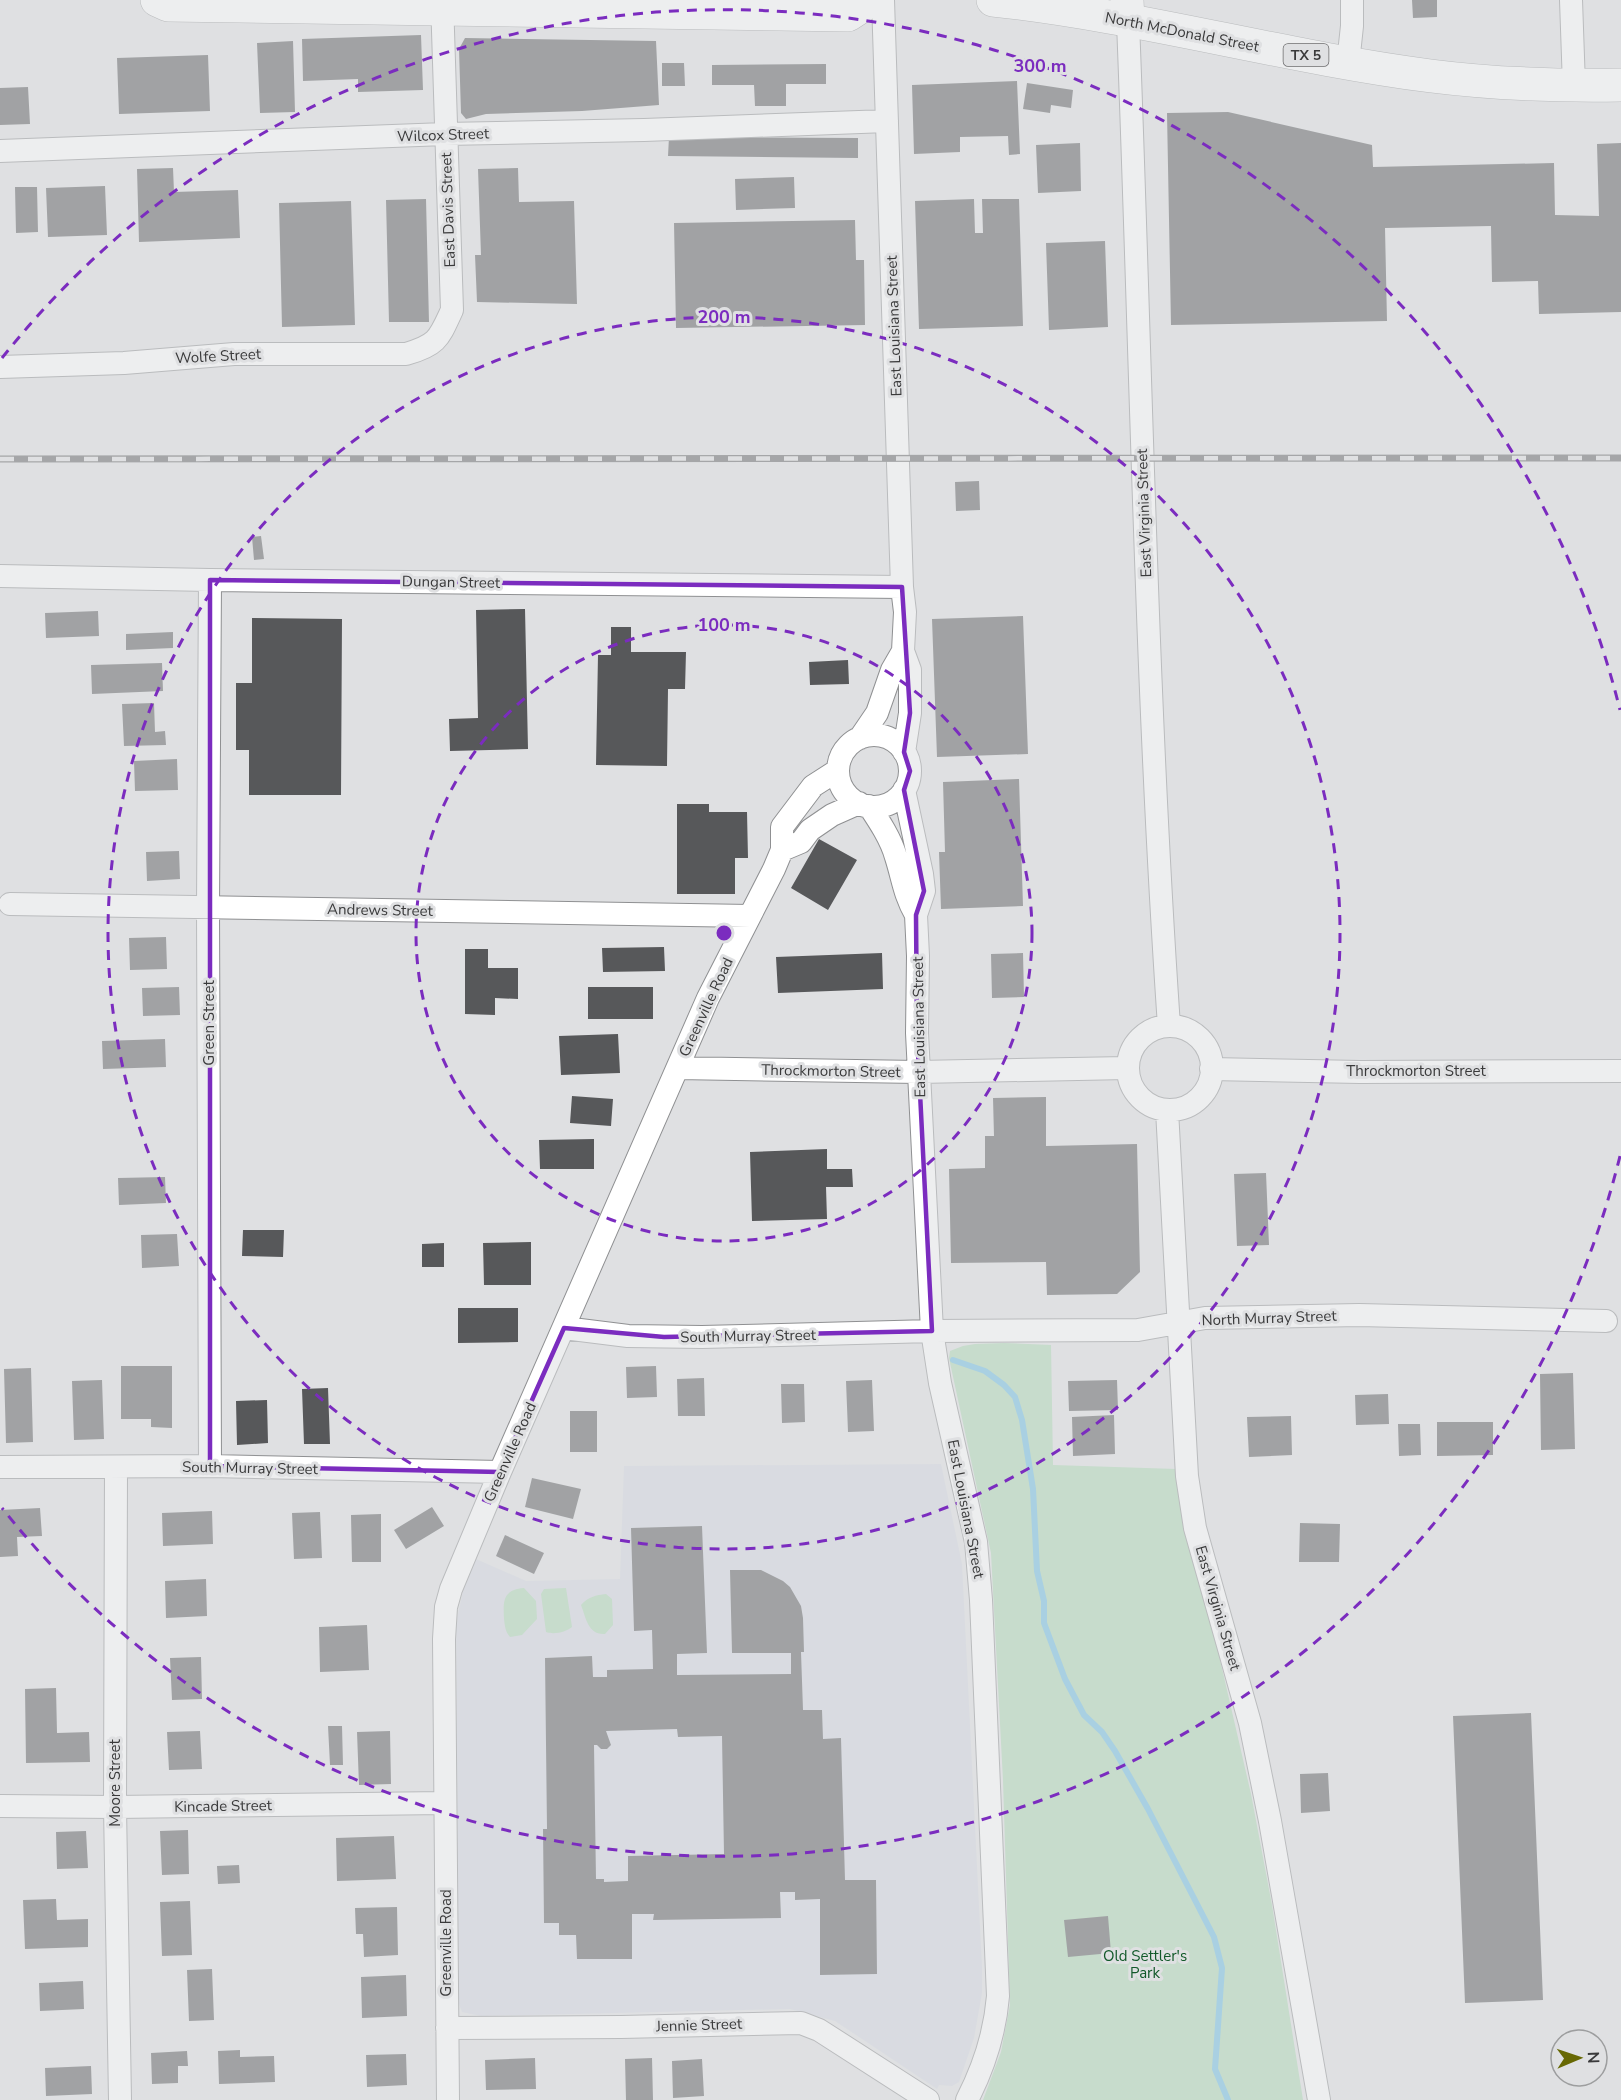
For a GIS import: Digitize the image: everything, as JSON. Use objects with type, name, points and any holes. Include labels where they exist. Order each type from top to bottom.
[{"type":"main road","points":[[157,0],[168,5],[442,4],[848,15],[871,0]]},
{"type":"main road","name":"North McDonald Street","points":[[993,0],[1056,8],[1127,11],[1348,63],[1469,80],[1574,86],[1621,85]]},
{"type":"street","name":"East Louisiana Street","points":[[883,0],[902,587],[905,612],[903,651],[910,670],[910,713],[904,752]]},
{"type":"street","points":[[1348,63],[1352,0]]},
{"type":"street","points":[[1571,0],[1574,86]]},
{"type":"street","name":"East Davis Street","points":[[434,342],[452,310],[442,4]]},
{"type":"street","name":"East Virginia Street","points":[[1127,11],[1146,580],[1159,885],[1169,1026]]},
{"type":"street","name":"Wilcox Street","points":[[0,151],[446,134],[644,130],[887,121]]},
{"type":"street","name":"Wolfe Street","points":[[0,368],[123,363],[234,354],[406,354],[426,349],[434,342]]},
{"type":"street","name":"Dungan Street","points":[[0,576],[902,587]]},
{"type":"street","name":"Green Street","points":[[210,580],[208,907],[210,1466]]},
{"type":"street","name":"East Louisiana Street","points":[[860,738],[877,714],[892,670],[903,651]]},
{"type":"street","points":[[782,850],[801,842],[810,830],[832,815],[864,805],[889,804],[904,790],[910,771],[904,752],[898,744],[879,735],[860,738],[844,751],[838,770],[844,790],[864,805]]},
{"type":"street","name":"Greenville Road","points":[[448,2100],[444,1639],[446,1607],[451,1589],[708,998],[782,850],[782,827],[813,786],[838,770]]},
{"type":"street","name":"East Louisiana Street","points":[[904,790],[924,891],[916,915],[918,1072],[932,1331],[940,1383],[979,1563],[999,1975],[992,2035],[975,2085],[967,2100]]},
{"type":"street","name":"East Louisiana Street","points":[[864,805],[880,822],[896,854],[907,898],[916,915]]},
{"type":"street","name":"Andrews Street","points":[[10,904],[750,916]]},
{"type":"street","points":[[1169,1026],[1186,1029],[1198,1037],[1207,1047],[1211,1060],[1207,1088],[1199,1099],[1187,1107],[1173,1111],[1146,1104],[1136,1094],[1127,1068],[1130,1054],[1137,1042],[1147,1033],[1159,1027],[1169,1026]]},
{"type":"street","name":"Throckmorton Street","points":[[678,1068],[918,1072],[1127,1068]]},
{"type":"street","name":"Throckmorton Street","points":[[1211,1069],[1360,1072],[1621,1071]]},
{"type":"street","name":"East Virginia Street","points":[[1167,1110],[1187,1476],[1191,1504],[1195,1528],[1250,1723],[1270,1821],[1319,2100]]},
{"type":"street","name":"North Murray Street","points":[[932,1331],[1138,1330],[1205,1318],[1359,1315],[1606,1321]]},
{"type":"street","name":"South Murray Street","points":[[564,1328],[673,1337],[932,1331]]},
{"type":"street","name":"South Murray Street","points":[[0,1467],[210,1466],[500,1472]]},
{"type":"street","name":"Moore Street","points":[[116,1467],[115,1807],[120,2100]]},
{"type":"street","name":"Kincade Street","points":[[0,1806],[445,1803]]},
{"type":"street","name":"Jennie Street","points":[[447,2028],[801,2023],[819,2030],[928,2100]]},
{"type":"highlighted area","points":[[210,580],[902,587],[910,713],[904,752],[910,771],[904,790],[924,891],[916,915],[917,1033],[932,1331],[664,1337],[564,1328],[500,1472],[210,1466]]},
{"type":"shaded area","points":[[941,1464],[962,1564],[982,1967],[982,1993],[974,2038],[959,2082],[952,2086],[939,2085],[937,2089],[835,2021],[790,2009],[481,2016],[462,2012],[459,2004],[456,1623],[465,1582],[476,1559],[526,1581],[620,1579],[624,1466]]},
{"type":"green space","name":"Old Settler's Park","points":[[1004,1343],[1051,1345],[1053,1465],[1176,1469],[1251,1794],[1272,1905],[1303,2100],[983,2100],[1001,2052],[1010,2005],[1003,1780],[991,1553],[949,1358],[950,1351],[963,1346]]},
{"type":"green space","points":[[524,1588],[536,1601],[537,1619],[522,1635],[510,1637],[506,1631],[504,1601],[512,1591]]},
{"type":"green space","points":[[566,1588],[572,1627],[560,1633],[546,1632],[541,1594],[544,1589]]},
{"type":"green space","points":[[606,1594],[612,1599],[613,1625],[605,1634],[599,1634],[588,1625],[581,1605],[592,1597]]},
{"type":"building","points":[[1412,0],[1437,0],[1437,17],[1413,18]]},
{"type":"building","points":[[421,35],[423,90],[358,92],[358,79],[303,81],[302,39]]},
{"type":"building","points":[[465,38],[656,41],[659,105],[582,111],[486,114],[466,119],[461,113],[459,49]]},
{"type":"building","points":[[293,41],[295,112],[260,113],[257,43]]},
{"type":"building","points":[[208,55],[210,111],[119,114],[117,58]]},
{"type":"building","points":[[662,63],[684,63],[685,86],[662,86]]},
{"type":"building","points":[[826,64],[826,84],[786,84],[786,106],[755,106],[754,85],[712,85],[712,65]]},
{"type":"building","points":[[1017,81],[1020,154],[1009,155],[1008,136],[960,137],[960,152],[914,154],[912,85]]},
{"type":"building","points":[[1027,83],[1073,90],[1071,108],[1051,105],[1050,113],[1023,109]]},
{"type":"building","points":[[28,87],[30,124],[0,125],[0,88]]},
{"type":"building","points":[[1228,112],[1372,145],[1373,167],[1554,163],[1555,215],[1599,216],[1597,144],[1621,143],[1621,312],[1539,314],[1538,281],[1492,282],[1491,226],[1385,228],[1387,321],[1171,325],[1167,113]]},
{"type":"building","points":[[669,137],[858,138],[858,158],[668,156]]},
{"type":"building","points":[[1080,143],[1081,191],[1038,193],[1036,145]]},
{"type":"building","points":[[173,168],[174,192],[238,190],[240,238],[139,242],[137,169]]},
{"type":"building","points":[[518,168],[519,202],[574,201],[577,304],[477,302],[475,255],[481,255],[478,169]]},
{"type":"building","points":[[794,177],[795,208],[736,210],[735,179]]},
{"type":"building","points":[[105,186],[107,235],[48,237],[46,188]]},
{"type":"building","points":[[15,187],[37,187],[38,232],[16,233]]},
{"type":"building","points":[[426,199],[429,322],[389,322],[386,200]]},
{"type":"building","points":[[974,199],[975,233],[983,233],[982,199],[1019,199],[1023,326],[919,329],[915,201]]},
{"type":"building","points":[[351,201],[355,325],[282,327],[279,203]]},
{"type":"building","points":[[855,220],[856,260],[864,260],[865,325],[676,328],[674,223]]},
{"type":"building","points":[[1105,241],[1108,327],[1049,330],[1046,243]]},
{"type":"building","points":[[979,481],[980,510],[956,511],[955,482]]},
{"type":"building","points":[[261,536],[264,559],[254,560],[252,537]]},
{"type":"building","points":[[525,609],[528,749],[450,751],[449,719],[478,718],[476,610]]},
{"type":"building","points":[[98,611],[99,636],[46,638],[45,613]]},
{"type":"building","points":[[1023,616],[1028,754],[937,757],[932,619]]},
{"type":"building","points":[[252,618],[342,619],[341,795],[249,795],[249,750],[236,750],[236,683],[252,683]]},
{"type":"building","points":[[611,627],[631,627],[631,652],[686,652],[685,689],[668,689],[667,766],[596,765],[598,655],[611,655]]},
{"type":"building","points":[[173,632],[173,648],[126,650],[126,634]]},
{"type":"building","points":[[848,660],[849,684],[810,685],[809,662]]},
{"type":"building","points":[[162,663],[163,691],[92,694],[91,665]]},
{"type":"building","points":[[154,703],[155,732],[165,731],[166,745],[124,746],[122,704]]},
{"type":"building","points":[[177,759],[178,790],[135,791],[134,761]]},
{"type":"building","points":[[1019,779],[1023,906],[941,909],[939,852],[945,852],[943,782]]},
{"type":"building","points":[[677,804],[709,804],[709,812],[747,812],[748,858],[735,858],[735,894],[677,894]]},
{"type":"building","points":[[819,839],[857,860],[828,910],[791,888]]},
{"type":"building","points":[[179,851],[180,879],[147,881],[146,852]]},
{"type":"building","points":[[166,937],[167,969],[130,970],[129,938]]},
{"type":"building","points":[[664,947],[665,971],[603,972],[602,948]]},
{"type":"building","points":[[465,949],[488,949],[488,968],[518,968],[518,999],[495,998],[495,1015],[465,1014]]},
{"type":"building","points":[[882,953],[883,989],[778,993],[776,957]]},
{"type":"building","points":[[1023,953],[1024,997],[992,998],[991,954]]},
{"type":"building","points":[[179,987],[180,1015],[143,1016],[142,988]]},
{"type":"building","points":[[588,987],[653,987],[653,1019],[588,1019]]},
{"type":"building","points":[[618,1034],[620,1073],[561,1075],[559,1036]]},
{"type":"building","points":[[165,1039],[166,1067],[103,1069],[102,1041]]},
{"type":"building","points":[[572,1096],[613,1099],[611,1126],[570,1123]]},
{"type":"building","points":[[1046,1097],[1046,1146],[1137,1144],[1140,1272],[1117,1294],[1047,1295],[1046,1262],[951,1263],[949,1169],[985,1168],[985,1136],[994,1136],[993,1098]]},
{"type":"building","points":[[594,1139],[594,1169],[540,1169],[539,1140]]},
{"type":"building","points":[[827,1149],[827,1169],[852,1169],[853,1187],[826,1187],[827,1219],[752,1221],[750,1152]]},
{"type":"building","points":[[1266,1173],[1269,1245],[1237,1246],[1234,1174]]},
{"type":"building","points":[[165,1177],[166,1203],[119,1205],[118,1178]]},
{"type":"building","points":[[243,1230],[284,1230],[283,1257],[242,1256]]},
{"type":"building","points":[[177,1234],[179,1266],[142,1268],[141,1235]]},
{"type":"building","points":[[531,1242],[531,1285],[484,1285],[483,1243]]},
{"type":"building","points":[[444,1243],[444,1267],[422,1267],[422,1244]]},
{"type":"building","points":[[458,1308],[518,1308],[518,1342],[458,1343]]},
{"type":"building","points":[[121,1366],[172,1366],[172,1428],[151,1427],[151,1419],[121,1419]]},
{"type":"building","points":[[656,1366],[657,1397],[627,1398],[626,1367]]},
{"type":"building","points":[[31,1368],[33,1442],[6,1443],[4,1369]]},
{"type":"building","points":[[1573,1373],[1575,1449],[1541,1450],[1540,1374]]},
{"type":"building","points":[[704,1378],[705,1416],[678,1416],[677,1379]]},
{"type":"building","points":[[102,1380],[104,1439],[74,1440],[72,1381]]},
{"type":"building","points":[[872,1380],[874,1431],[848,1432],[846,1381]]},
{"type":"building","points":[[1117,1380],[1118,1410],[1069,1411],[1068,1381]]},
{"type":"building","points":[[781,1384],[804,1384],[805,1422],[782,1423]]},
{"type":"building","points":[[328,1388],[330,1444],[304,1444],[302,1389]]},
{"type":"building","points":[[1388,1394],[1389,1424],[1356,1425],[1355,1395]]},
{"type":"building","points":[[267,1400],[268,1443],[237,1445],[236,1401]]},
{"type":"building","points":[[570,1411],[597,1411],[597,1452],[570,1452]]},
{"type":"building","points":[[1114,1415],[1115,1454],[1073,1456],[1072,1417]]},
{"type":"building","points":[[1291,1416],[1292,1455],[1249,1457],[1247,1417]]},
{"type":"building","points":[[1437,1422],[1493,1422],[1493,1455],[1437,1456]]},
{"type":"building","points":[[1398,1424],[1420,1424],[1421,1455],[1399,1456]]},
{"type":"building","points":[[532,1478],[581,1489],[573,1519],[525,1507]]},
{"type":"building","points":[[432,1507],[444,1526],[406,1549],[394,1530]]},
{"type":"building","points":[[40,1508],[42,1536],[17,1537],[18,1556],[0,1557],[0,1510]]},
{"type":"building","points":[[212,1511],[213,1544],[163,1546],[162,1513]]},
{"type":"building","points":[[320,1512],[322,1558],[294,1559],[292,1513]]},
{"type":"building","points":[[381,1514],[381,1562],[352,1562],[351,1515]]},
{"type":"building","points":[[1300,1523],[1340,1524],[1339,1562],[1299,1562]]},
{"type":"building","points":[[702,1526],[707,1653],[677,1654],[677,1675],[791,1674],[791,1653],[732,1653],[730,1570],[761,1570],[783,1581],[790,1587],[801,1606],[804,1652],[801,1652],[803,1710],[822,1710],[823,1739],[841,1738],[845,1880],[876,1880],[877,1974],[820,1975],[820,1899],[795,1900],[795,1892],[780,1892],[781,1918],[653,1920],[654,1914],[632,1914],[632,1959],[577,1959],[576,1935],[559,1935],[559,1923],[544,1923],[543,1829],[547,1829],[545,1658],[592,1656],[593,1677],[607,1677],[607,1670],[653,1669],[652,1630],[634,1631],[631,1528]],"holes":[[[677,1729],[678,1737],[722,1736],[724,1854],[628,1856],[628,1881],[604,1882],[604,1879],[596,1879],[594,1745],[601,1749],[607,1749],[611,1745],[606,1731]]]},
{"type":"building","points":[[505,1535],[544,1553],[534,1574],[496,1556]]},
{"type":"building","points":[[206,1579],[207,1616],[166,1618],[165,1581]]},
{"type":"building","points":[[367,1625],[369,1670],[320,1672],[319,1627]]},
{"type":"building","points":[[201,1657],[202,1699],[172,1700],[170,1658]]},
{"type":"building","points":[[56,1688],[57,1733],[89,1732],[90,1762],[26,1763],[25,1689]]},
{"type":"building","points":[[1531,1713],[1543,2000],[1465,2003],[1453,1716]]},
{"type":"building","points":[[328,1726],[342,1726],[343,1765],[330,1765]]},
{"type":"building","points":[[200,1731],[202,1769],[169,1770],[167,1732]]},
{"type":"building","points":[[390,1731],[391,1784],[359,1785],[357,1732]]},
{"type":"building","points":[[1328,1773],[1330,1811],[1301,1813],[1300,1774]]},
{"type":"building","points":[[188,1830],[189,1874],[162,1875],[160,1831]]},
{"type":"building","points":[[86,1831],[88,1868],[57,1869],[56,1832]]},
{"type":"building","points":[[394,1836],[396,1879],[337,1881],[336,1838]]},
{"type":"building","points":[[239,1865],[240,1883],[218,1884],[217,1866]]},
{"type":"building","points":[[56,1899],[57,1920],[88,1919],[88,1947],[25,1949],[23,1900]]},
{"type":"building","points":[[190,1901],[192,1955],[162,1956],[160,1902]]},
{"type":"building","points":[[397,1907],[398,1955],[364,1957],[363,1934],[356,1934],[355,1908]]},
{"type":"building","points":[[1108,1916],[1111,1953],[1068,1957],[1064,1920]]},
{"type":"building","points":[[212,1969],[214,2020],[189,2021],[187,1970]]},
{"type":"building","points":[[406,1975],[407,2016],[362,2018],[361,1977]]},
{"type":"building","points":[[83,1981],[84,2009],[40,2011],[39,1983]]},
{"type":"building","points":[[240,2050],[240,2057],[274,2056],[275,2082],[219,2084],[218,2051]]},
{"type":"building","points":[[187,2051],[188,2066],[178,2066],[178,2083],[152,2084],[151,2053]]},
{"type":"building","points":[[406,2054],[407,2085],[367,2087],[366,2055]]},
{"type":"building","points":[[535,2058],[536,2089],[486,2090],[485,2060]]},
{"type":"building","points":[[652,2058],[653,2100],[626,2100],[625,2059]]},
{"type":"building","points":[[702,2059],[704,2096],[673,2098],[672,2061]]},
{"type":"building","points":[[91,2066],[92,2094],[46,2096],[45,2068]]},
{"type":"waterway","points":[[953,1360],[985,1371],[1004,1385],[1015,1397],[1022,1420],[1033,1489],[1037,1571],[1044,1601],[1044,1623],[1065,1679],[1084,1715],[1102,1732],[1115,1751],[1148,1809],[1214,1937],[1222,1968],[1215,2069],[1228,2100]]},
{"type":"railway","points":[[0,459],[1621,458]]}]
